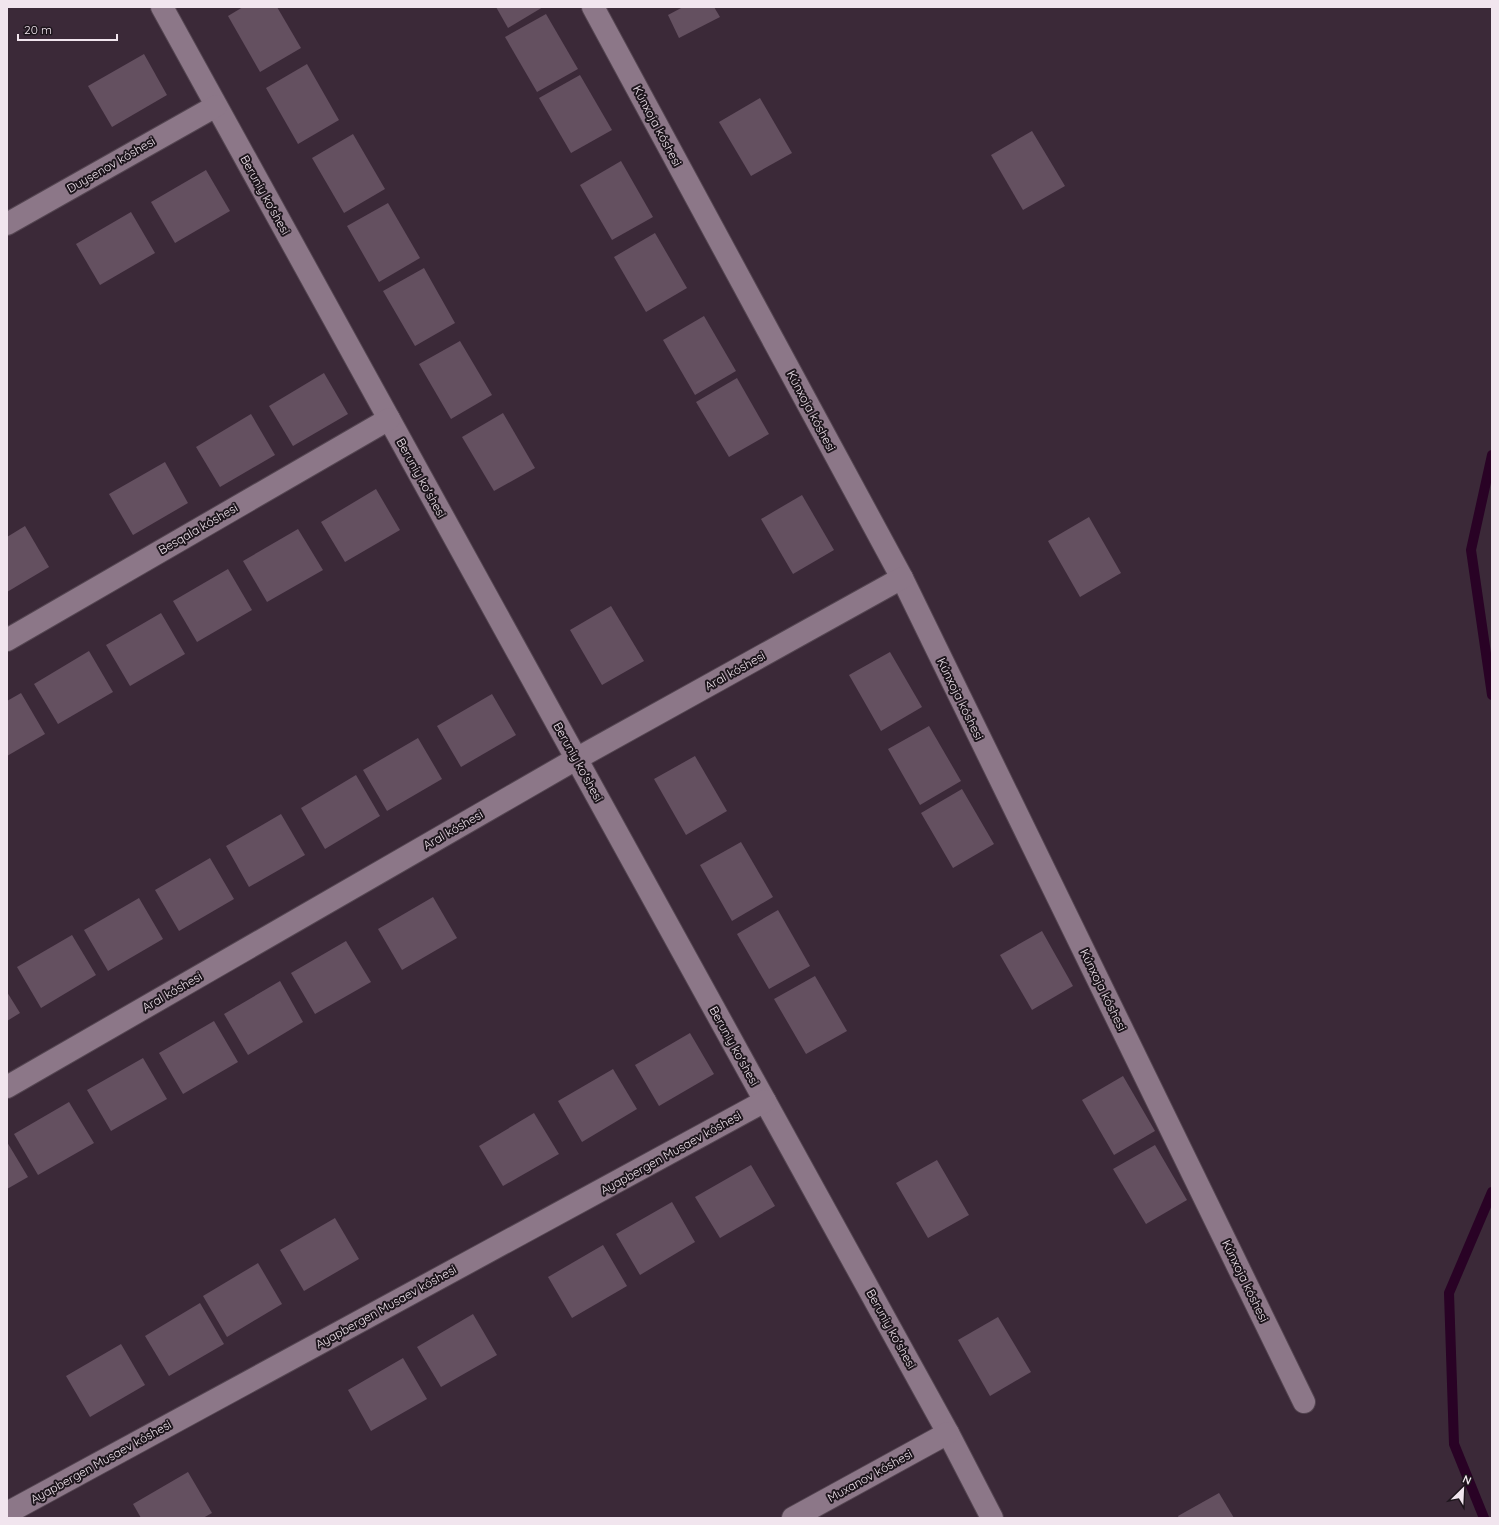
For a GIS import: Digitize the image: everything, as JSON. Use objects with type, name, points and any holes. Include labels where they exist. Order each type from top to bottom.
[{"type":"street","name":"Beruniy ko'shesi","points":[[162,7],[948,1433],[992,1518]]},
{"type":"street","name":"Kúnxoja kóshesi","points":[[593,7],[902,578],[1304,1402]]},
{"type":"street","name":"Duysenov kóshesi","points":[[7,224],[216,106]]},
{"type":"street","name":"Besqala kóshesi","points":[[7,640],[389,419]]},
{"type":"street","name":"Aral kóshesi","points":[[7,1087],[576,759],[902,578]]},
{"type":"street","name":"Ayapbergen Musaev kóshesi","points":[[7,1513],[765,1101]]},
{"type":"street","name":"Muxanov kóshesi","points":[[793,1518],[948,1433]]},
{"type":"building","points":[[243,7],[277,7],[301,48],[260,72],[228,16]]},
{"type":"building","points":[[496,7],[543,7],[508,28]]},
{"type":"building","points":[[683,7],[714,7],[720,17],[679,38],[668,15]]},
{"type":"building","points":[[546,14],[578,69],[537,92],[505,37]]},
{"type":"building","points":[[144,54],[167,95],[112,127],[88,86]]},
{"type":"building","points":[[307,64],[339,120],[298,144],[266,88]]},
{"type":"building","points":[[580,75],[612,130],[571,153],[539,98]]},
{"type":"building","points":[[760,98],[792,153],[751,176],[719,122]]},
{"type":"building","points":[[1032,131],[1065,186],[1023,210],[991,155]]},
{"type":"building","points":[[353,134],[385,189],[344,213],[312,158]]},
{"type":"building","points":[[621,161],[653,217],[612,240],[580,185]]},
{"type":"building","points":[[206,170],[230,211],[175,243],[151,202]]},
{"type":"building","points":[[388,203],[420,258],[379,282],[347,226]]},
{"type":"building","points":[[131,212],[155,253],[100,285],[76,244]]},
{"type":"building","points":[[655,233],[687,288],[646,312],[614,257]]},
{"type":"building","points":[[424,268],[455,323],[415,346],[383,291]]},
{"type":"building","points":[[704,316],[736,371],[695,395],[663,340]]},
{"type":"building","points":[[460,341],[492,395],[451,419],[419,364]]},
{"type":"building","points":[[324,373],[348,414],[293,446],[269,406]]},
{"type":"building","points":[[737,378],[769,434],[729,457],[696,402]]},
{"type":"building","points":[[503,413],[535,468],[494,491],[462,437]]},
{"type":"building","points":[[251,414],[275,455],[220,487],[196,447]]},
{"type":"building","points":[[165,462],[188,503],[133,535],[109,494]]},
{"type":"building","points":[[376,489],[400,530],[345,562],[321,522]]},
{"type":"building","points":[[802,495],[834,550],[793,574],[761,519]]},
{"type":"building","points":[[1089,517],[1121,573],[1080,597],[1048,541]]},
{"type":"building","points":[[25,526],[49,567],[7,592],[7,537]]},
{"type":"building","points":[[298,529],[323,570],[267,602],[243,561]]},
{"type":"building","points":[[228,569],[252,610],[197,642],[173,601]]},
{"type":"building","points":[[611,606],[644,661],[602,685],[570,630]]},
{"type":"building","points":[[161,613],[185,654],[130,686],[106,645]]},
{"type":"building","points":[[89,651],[113,692],[58,724],[34,684]]},
{"type":"building","points":[[890,652],[922,707],[881,731],[849,675]]},
{"type":"building","points":[[21,693],[45,734],[7,756],[7,701]]},
{"type":"building","points":[[492,694],[516,735],[461,767],[437,726]]},
{"type":"building","points":[[929,726],[961,781],[920,805],[888,749]]},
{"type":"building","points":[[418,738],[442,779],[387,811],[363,770]]},
{"type":"building","points":[[695,756],[727,811],[686,835],[654,779]]},
{"type":"building","points":[[356,775],[380,816],[325,849],[301,808]]},
{"type":"building","points":[[962,789],[994,844],[953,868],[921,813]]},
{"type":"building","points":[[281,814],[305,855],[249,887],[226,846]]},
{"type":"building","points":[[741,842],[773,897],[732,921],[700,865]]},
{"type":"building","points":[[210,858],[234,899],[179,931],[155,890]]},
{"type":"building","points":[[433,897],[457,938],[402,970],[378,929]]},
{"type":"building","points":[[139,898],[163,939],[108,971],[84,930]]},
{"type":"building","points":[[778,910],[810,966],[769,989],[737,934]]},
{"type":"building","points":[[1042,931],[1073,986],[1032,1010],[1000,955]]},
{"type":"building","points":[[72,935],[96,975],[41,1008],[17,967]]},
{"type":"building","points":[[346,941],[371,982],[315,1014],[291,973]]},
{"type":"building","points":[[815,976],[847,1031],[806,1054],[774,999]]},
{"type":"building","points":[[280,981],[303,1022],[248,1055],[224,1014]]},
{"type":"building","points":[[7,992],[20,1013],[7,1021]]},
{"type":"building","points":[[214,1021],[238,1062],[183,1094],[159,1053]]},
{"type":"building","points":[[690,1033],[714,1074],[659,1106],[635,1065]]},
{"type":"building","points":[[143,1058],[167,1099],[111,1131],[87,1090]]},
{"type":"building","points":[[613,1069],[637,1109],[582,1142],[558,1101]]},
{"type":"building","points":[[1123,1076],[1155,1131],[1114,1155],[1082,1100]]},
{"type":"building","points":[[69,1102],[94,1143],[38,1175],[14,1134]]},
{"type":"building","points":[[534,1113],[559,1154],[503,1186],[479,1146]]},
{"type":"building","points":[[7,1142],[28,1177],[7,1189]]},
{"type":"building","points":[[1155,1145],[1187,1200],[1146,1224],[1113,1169]]},
{"type":"building","points":[[937,1160],[969,1215],[928,1238],[896,1183]]},
{"type":"building","points":[[751,1165],[775,1206],[720,1238],[695,1197]]},
{"type":"building","points":[[672,1202],[695,1242],[640,1275],[616,1234]]},
{"type":"building","points":[[335,1218],[359,1259],[304,1291],[280,1250]]},
{"type":"building","points":[[603,1245],[627,1286],[572,1318],[548,1277]]},
{"type":"building","points":[[258,1263],[282,1304],[227,1337],[203,1296]]},
{"type":"building","points":[[200,1303],[224,1344],[169,1376],[145,1336]]},
{"type":"building","points":[[473,1314],[497,1355],[441,1387],[417,1347]]},
{"type":"building","points":[[998,1317],[1031,1372],[990,1396],[958,1340]]},
{"type":"building","points":[[121,1344],[145,1385],[90,1417],[66,1376]]},
{"type":"building","points":[[403,1358],[427,1399],[371,1431],[348,1390]]},
{"type":"building","points":[[188,1472],[212,1513],[203,1518],[141,1518],[133,1504]]},
{"type":"building","points":[[1219,1493],[1234,1518],[1179,1518],[1178,1516]]},
{"type":"waterway","points":[[1492,455],[1471,550],[1492,695]]},
{"type":"waterway","points":[[1484,1518],[1454,1444],[1449,1293],[1492,1192]]}]
